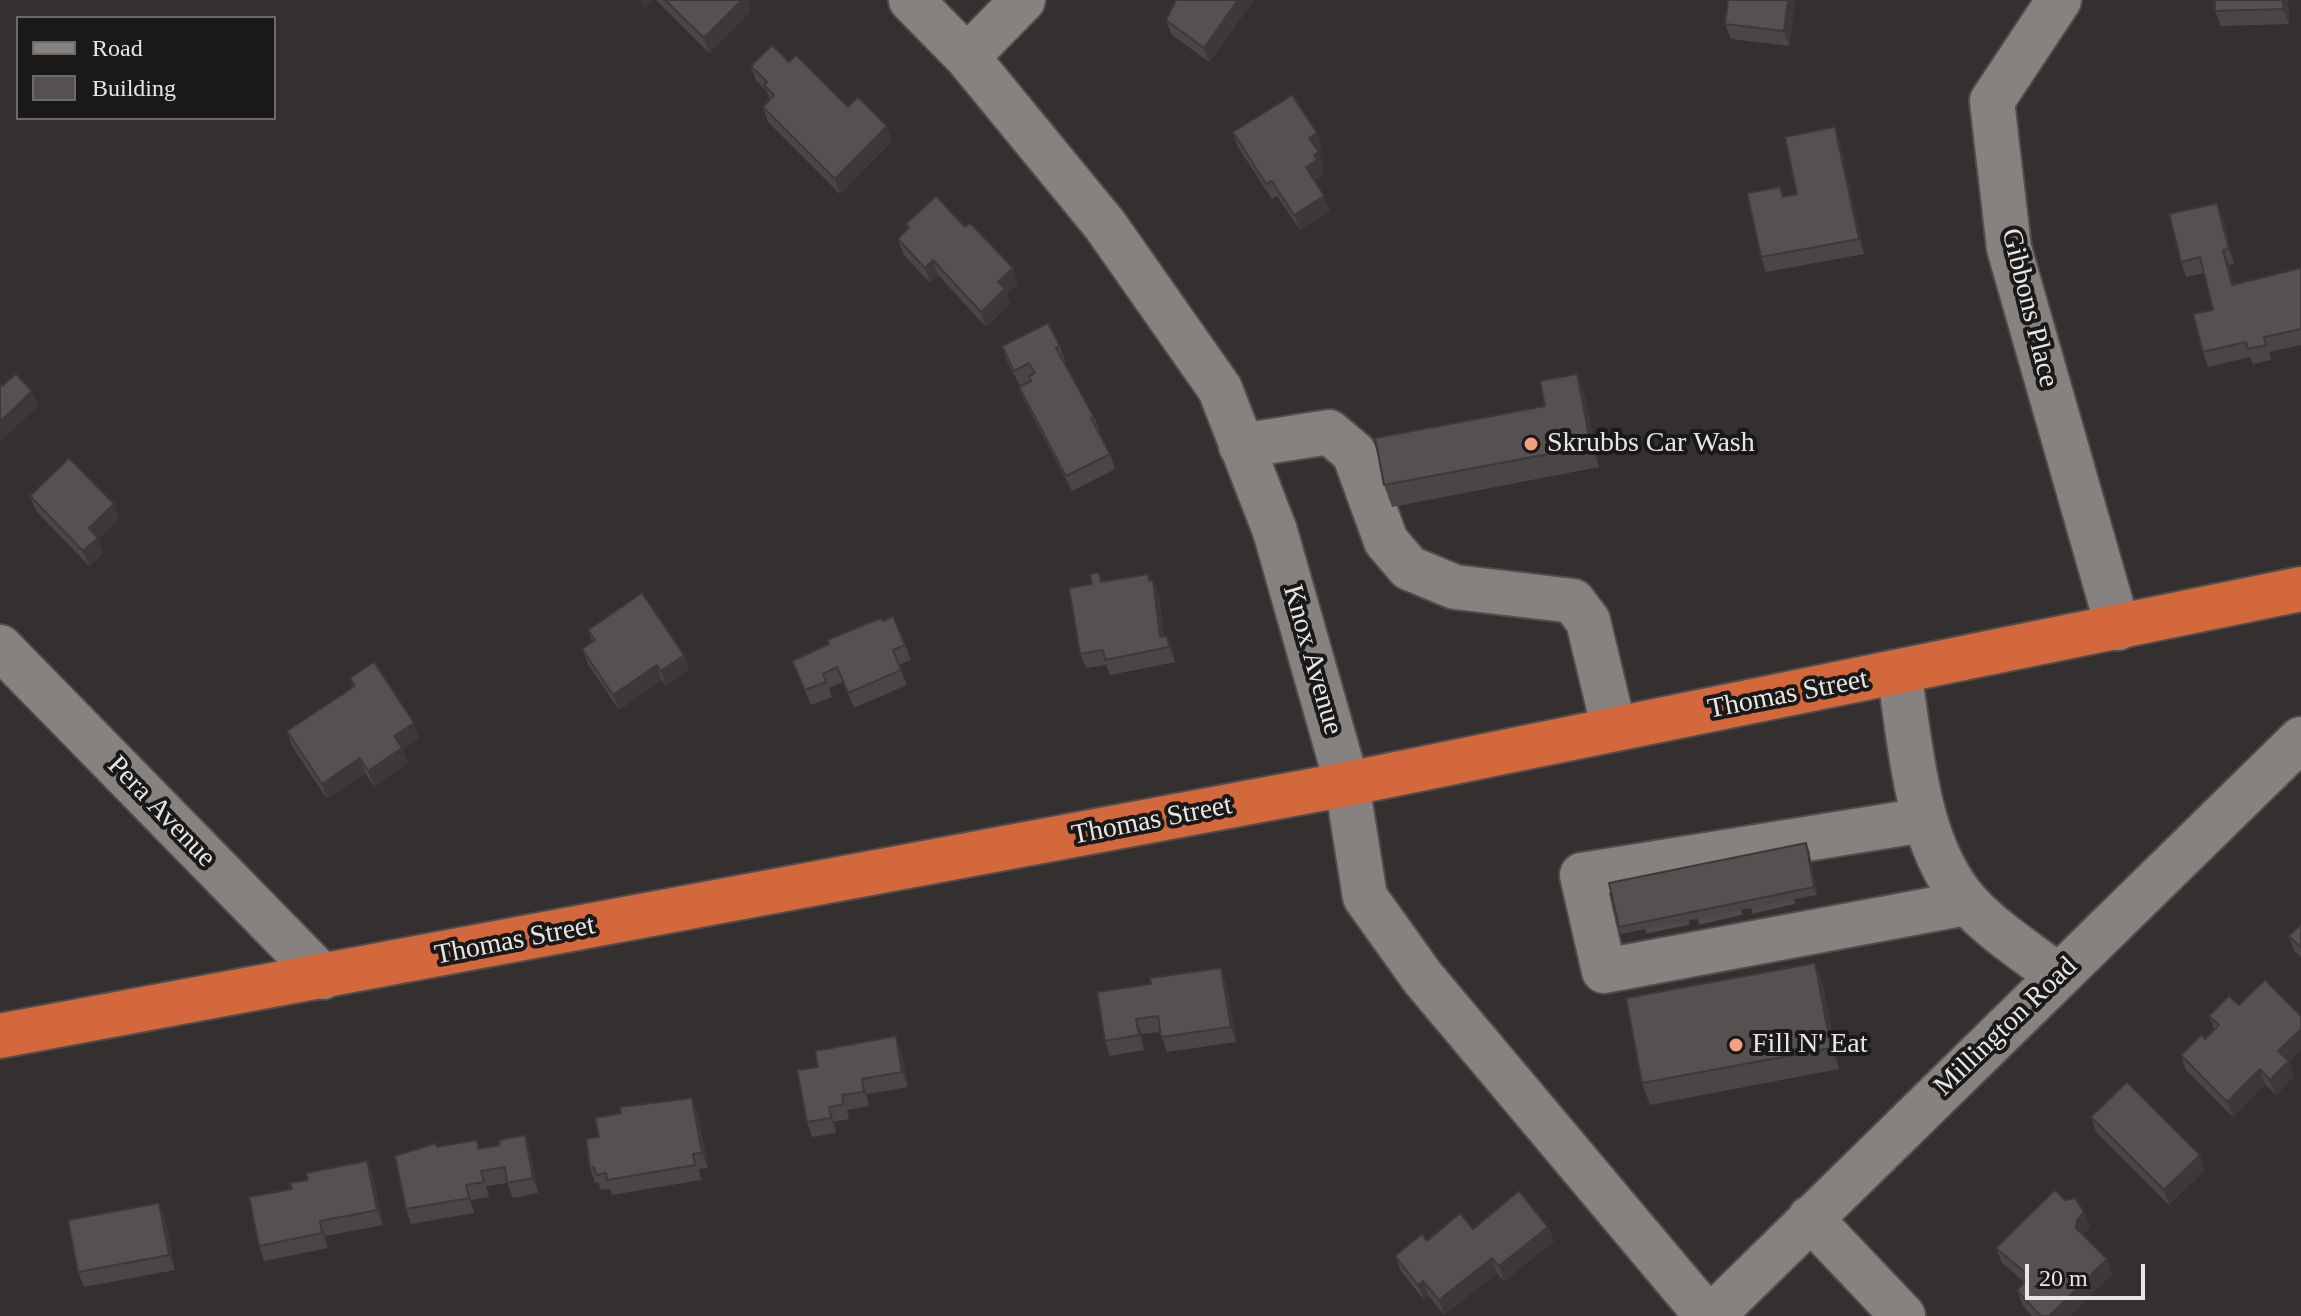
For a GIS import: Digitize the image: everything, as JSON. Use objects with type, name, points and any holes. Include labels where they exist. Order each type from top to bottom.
[{"type":"highway","name":"Thomas Street","points":[[0,1036],[1347,784],[2301,589]]},
{"type":"street","name":"Knox Avenue","points":[[911,0],[967,57],[1105,225],[1220,389],[1275,531],[1347,784],[1365,897],[1423,978],[1709,1316]]},
{"type":"street","points":[[967,57],[1023,0]]},
{"type":"street","name":"Gibbons Place","points":[[2059,0],[1992,101],[2009,248],[2118,628]]},
{"type":"street","points":[[1241,446],[1329,432],[1354,453],[1386,541],[1409,568],[1455,587],[1573,601],[1588,621],[1614,729]]},
{"type":"street","name":"Pera Avenue","points":[[0,647],[323,977]]},
{"type":"street","points":[[1899,672],[1924,820],[1938,854],[1967,903],[2058,976]]},
{"type":"street","name":"Millington Road","points":[[1709,1316],[2301,739]]},
{"type":"street","points":[[1924,820],[1762,856],[1656,875],[1582,875],[1604,971],[1671,944],[1777,924],[1967,903]]},
{"type":"street","points":[[1810,1218],[1903,1316]]},
{"type":"building","points":[[665,0],[742,0],[704,38]]},
{"type":"building","points":[[1176,0],[1238,0],[1204,48],[1166,20]]},
{"type":"building","points":[[1728,0],[1788,0],[1784,31],[1725,24]]},
{"type":"building","points":[[2215,0],[2283,0],[2283,9],[2215,11]]},
{"type":"building","points":[[772,45],[789,62],[796,55],[848,107],[858,97],[887,126],[835,179],[763,107],[774,95],[764,85],[767,82],[751,66]]},
{"type":"building","points":[[1292,95],[1317,133],[1309,138],[1319,152],[1314,155],[1317,160],[1306,167],[1324,196],[1294,215],[1272,181],[1266,184],[1233,132]]},
{"type":"building","points":[[1835,127],[1859,239],[1761,257],[1747,193],[1780,187],[1783,197],[1797,194],[1785,137]]},
{"type":"building","points":[[936,196],[965,227],[970,223],[1013,268],[998,282],[1005,289],[981,312],[933,260],[925,268],[898,239],[909,227],[906,224]]},
{"type":"building","points":[[2217,203],[2229,249],[2223,250],[2232,285],[2301,268],[2301,329],[2264,337],[2266,345],[2248,349],[2246,342],[2203,352],[2193,314],[2213,310],[2200,257],[2181,262],[2169,214]]},
{"type":"building","points":[[1048,323],[1060,346],[1056,348],[1094,417],[1091,418],[1110,454],[1066,476],[1019,387],[1031,381],[1029,376],[1035,373],[1029,363],[1014,371],[1002,346]]},
{"type":"building","points":[[16,374],[32,391],[0,422],[0,384],[2,386]]},
{"type":"building","points":[[1577,374],[1591,446],[1384,485],[1375,438],[1545,406],[1540,381]]},
{"type":"building","points":[[69,458],[114,504],[89,528],[98,538],[83,551],[30,496]]},
{"type":"building","points":[[1099,573],[1101,582],[1148,574],[1149,581],[1153,580],[1160,637],[1167,636],[1169,647],[1105,660],[1103,650],[1080,654],[1069,588],[1092,584],[1090,574]]},
{"type":"building","points":[[642,593],[684,655],[661,671],[657,665],[613,695],[582,649],[595,640],[588,630]]},
{"type":"building","points":[[893,616],[905,645],[893,650],[901,670],[848,693],[837,667],[823,674],[826,682],[805,690],[792,661],[829,644],[827,640]]},
{"type":"building","points":[[374,662],[414,723],[394,736],[402,748],[368,771],[360,758],[322,784],[287,731],[355,686],[350,678]]},
{"type":"building","points":[[1806,843],[1814,887],[1619,927],[1609,883]]},
{"type":"building","points":[[2301,924],[2301,948],[2289,936]]},
{"type":"building","name":"Fill N' Eat","points":[[1815,963],[1831,1048],[1642,1083],[1626,998]]},
{"type":"building","points":[[1221,968],[1231,1027],[1161,1037],[1158,1016],[1136,1019],[1139,1035],[1105,1041],[1097,992],[1151,984],[1150,978]]},
{"type":"building","points":[[2265,980],[2301,1016],[2301,1029],[2278,1051],[2289,1061],[2270,1080],[2260,1069],[2227,1102],[2181,1055],[2201,1035],[2205,1039],[2219,1025],[2209,1016],[2229,996],[2239,1005]]},
{"type":"building","points":[[896,1036],[902,1072],[862,1079],[864,1092],[842,1095],[844,1104],[829,1107],[831,1118],[807,1122],[797,1070],[818,1067],[815,1051]]},
{"type":"building","points":[[2127,1082],[2200,1155],[2164,1190],[2091,1117]]},
{"type":"building","points":[[692,1098],[702,1153],[693,1154],[695,1165],[607,1180],[606,1173],[596,1175],[594,1167],[590,1168],[586,1139],[599,1137],[595,1118],[621,1113],[620,1107]]},
{"type":"building","points":[[525,1135],[533,1178],[507,1183],[505,1167],[481,1171],[484,1182],[466,1185],[469,1198],[406,1209],[395,1156],[436,1143],[437,1147],[477,1140],[478,1149],[500,1145],[499,1140]]},
{"type":"building","points":[[367,1161],[377,1210],[320,1221],[322,1233],[259,1246],[249,1197],[292,1189],[290,1183],[308,1180],[306,1173]]},
{"type":"building","points":[[2055,1190],[2065,1200],[2075,1198],[2084,1212],[2077,1220],[2076,1228],[2107,1259],[2049,1316],[2041,1316],[2017,1291],[2029,1276],[1996,1248]]},
{"type":"building","points":[[1519,1191],[1548,1227],[1499,1266],[1492,1258],[1439,1300],[1423,1281],[1418,1285],[1395,1256],[1422,1234],[1427,1241],[1460,1213],[1473,1229]]},
{"type":"building","points":[[159,1203],[169,1255],[78,1272],[68,1220]]},
{"type":"tunnel","points":[[1764,866],[1774,909]]},
{"type":"tunnel","points":[[1711,877],[1721,920]]},
{"type":"tunnel","points":[[1659,886],[1668,930]]},
{"type":"place","name":"Skrubbs Car Wash","points":[[1531,444]]},
{"type":"place","name":"Fill N' Eat","points":[[1736,1045]]}]
